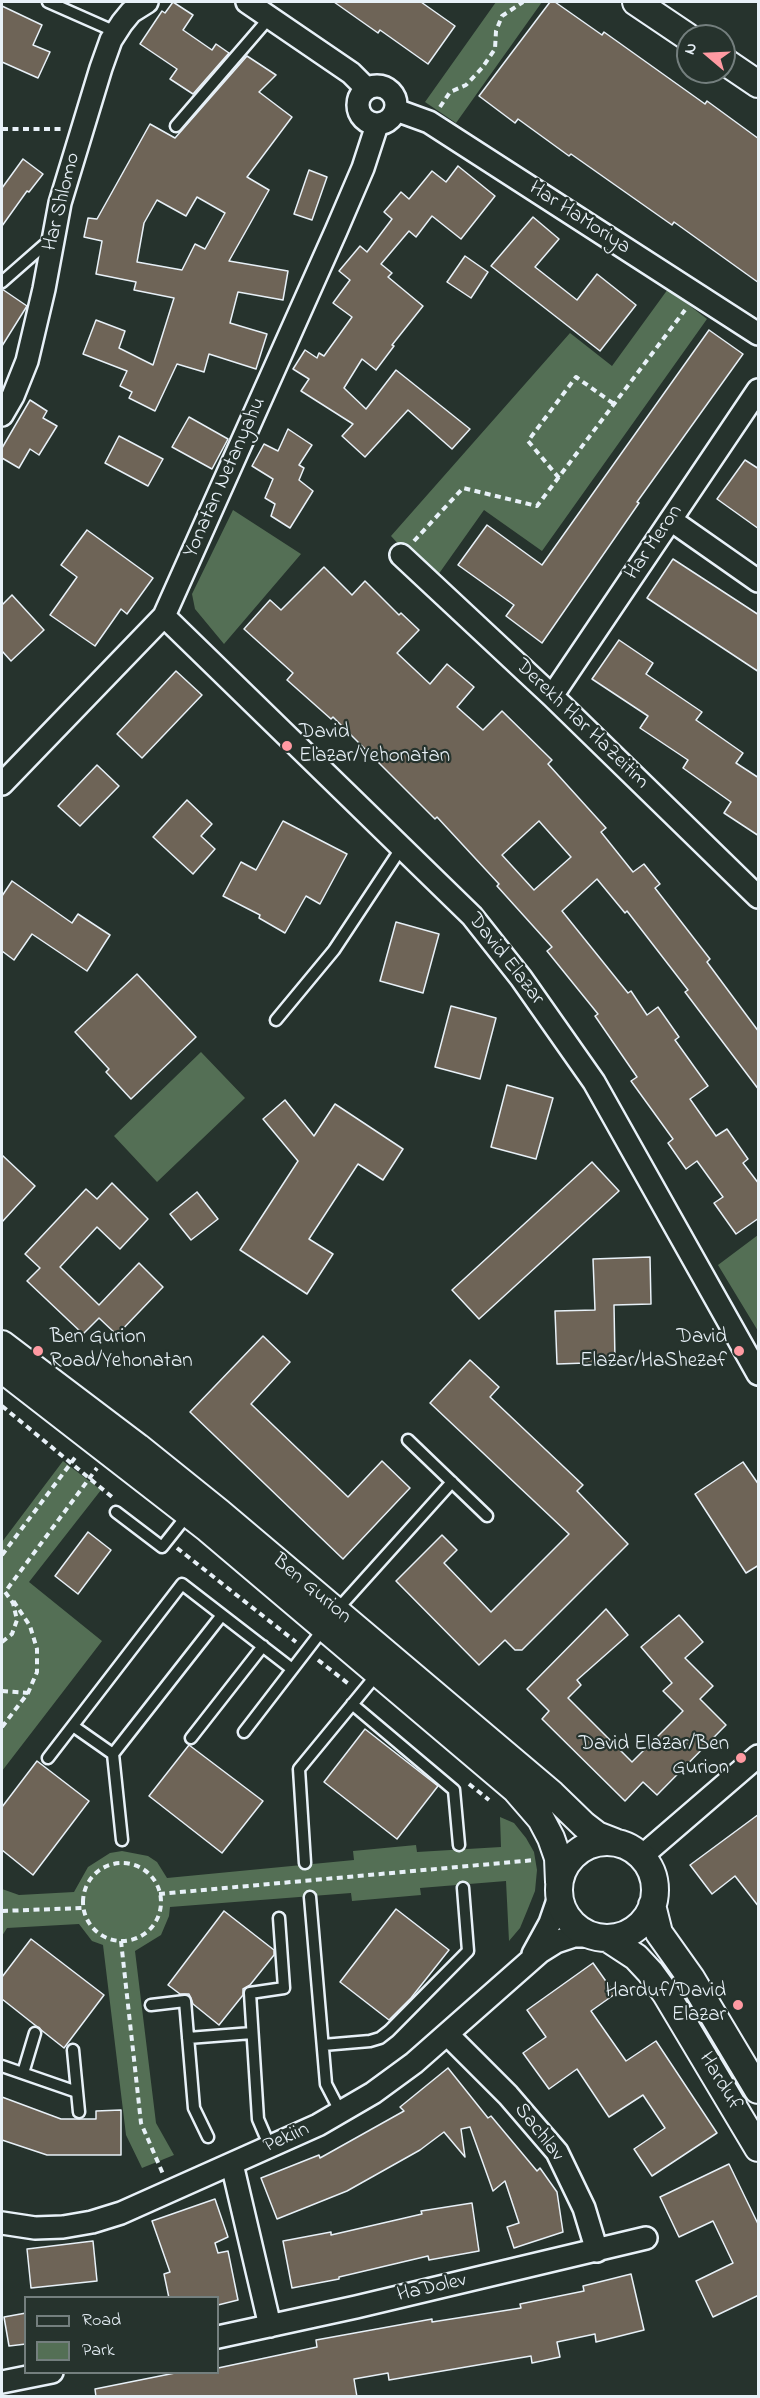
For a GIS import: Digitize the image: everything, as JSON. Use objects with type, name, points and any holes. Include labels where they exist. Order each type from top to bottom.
[{"type":"street","name":"Har Shlomo","points":[[2,415],[13,396],[27,361],[44,289],[60,203],[101,68],[116,32],[131,12],[147,2]]},
{"type":"street","points":[[247,2],[344,68],[367,89]]},
{"type":"street","points":[[636,2],[676,29]]},
{"type":"street","points":[[736,69],[759,84]]},
{"type":"street","points":[[385,87],[394,97],[396,110],[390,120],[377,125],[366,121],[359,110],[359,100],[367,89],[385,87]]},
{"type":"street","name":"Har HaMoriya","points":[[396,110],[429,122],[759,334]]},
{"type":"street","name":"Yonatan Netanyahu","points":[[2,784],[164,616],[332,241],[363,168],[377,125]]},
{"type":"street","name":"Har Meron","points":[[552,696],[759,390]]},
{"type":"street","points":[[671,520],[759,581]]},
{"type":"street","name":"Derekh Har HaZeitim","points":[[401,555],[552,696],[759,897]]},
{"type":"street","name":"David Elazar","points":[[164,616],[472,916],[572,1050],[618,1121],[714,1298],[759,1374]]},
{"type":"street","name":"Ben Gurion","points":[[2,1344],[193,1491],[330,1619],[378,1673],[515,1789],[541,1819],[550,1838],[558,1858],[559,1889]]},
{"type":"street","name":"Ben Gurion","points":[[2,1369],[330,1619],[552,1794],[584,1825],[615,1842]]},
{"type":"street","points":[[642,1856],[759,1756]]},
{"type":"street","points":[[600,1842],[615,1842],[630,1847],[642,1856],[653,1875],[655,1890],[652,1905],[645,1919],[634,1929],[621,1936],[599,1937],[578,1928],[567,1917],[559,1889],[565,1867],[579,1850],[600,1842]]},
{"type":"street","name":"Pekiin","points":[[529,1960],[544,1936],[559,1889]]},
{"type":"street","name":"Harduf","points":[[652,1905],[659,1933],[691,1978],[759,2090]]},
{"type":"street","name":"Pekiin","points":[[2,2223],[35,2228],[92,2222],[121,2213],[270,2147],[340,2113],[386,2084],[448,2035],[529,1960],[562,1940],[581,1934],[599,1937]]},
{"type":"street","name":"Harduf","points":[[599,1937],[636,1957],[650,1972],[666,1994],[759,2148]]},
{"type":"street","name":"Sachlav","points":[[448,2035],[508,2095],[557,2152],[584,2208],[597,2251]]},
{"type":"street","points":[[232,2164],[270,2326]]},
{"type":"street","name":"HaDolev","points":[[219,2337],[646,2238]]},
{"type":"street","points":[[2,2382],[46,2374]]},
{"type":"lane","points":[[48,2],[116,32]]},
{"type":"lane","points":[[176,126],[270,17]]},
{"type":"lane","points":[[2,282],[53,237]]},
{"type":"lane","points":[[276,1020],[334,950],[402,848]]},
{"type":"lane","points":[[408,1440],[487,1516]]},
{"type":"lane","points":[[244,1732],[330,1619],[452,1482]]},
{"type":"lane","points":[[116,1512],[162,1547],[189,1513]]},
{"type":"lane","points":[[48,1758],[182,1584],[292,1670]]},
{"type":"lane","points":[[122,1840],[113,1754],[222,1615]]},
{"type":"lane","points":[[191,1738],[263,1646]]},
{"type":"lane","points":[[305,1863],[299,1769],[378,1673]]},
{"type":"lane","points":[[352,1704],[454,1790],[459,1845]]},
{"type":"lane","points":[[74,1726],[113,1754]]},
{"type":"lane","points":[[323,2045],[380,2038],[468,1951],[463,1888]]},
{"type":"lane","points":[[310,1897],[327,2090],[340,2113]]},
{"type":"lane","points":[[270,2147],[258,2119],[250,1993],[284,1988],[279,1918]]},
{"type":"lane","points":[[151,2005],[185,2001],[195,2108],[208,2137]]},
{"type":"lane","points":[[23,2073],[35,2033]]},
{"type":"lane","points":[[188,2038],[252,2033]]},
{"type":"lane","points":[[73,2050],[79,2112]]},
{"type":"lane","points":[[2,2066],[77,2092]]},
{"type":"path","points":[[429,122],[450,92],[466,85],[482,68],[495,49],[496,31],[502,16],[523,2]]},
{"type":"path","points":[[2,129],[56,128],[81,131]]},
{"type":"path","points":[[401,555],[463,488],[537,506],[697,295]]},
{"type":"path","points":[[558,478],[528,441],[576,377],[614,404]]},
{"type":"path","points":[[2,1406],[115,1500]]},
{"type":"path","points":[[2,1555],[70,1464],[101,1444]]},
{"type":"path","points":[[3,1590],[89,1479],[101,1444]]},
{"type":"path","points":[[167,1541],[360,1694]]},
{"type":"path","points":[[2,1642],[12,1635],[17,1620],[15,1609],[3,1590]]},
{"type":"path","points":[[2,1727],[28,1694],[37,1672],[37,1648],[30,1626],[18,1604],[3,1590]]},
{"type":"path","points":[[2,1691],[28,1694]]},
{"type":"path","points":[[463,1779],[490,1801]]},
{"type":"path","points":[[159,1894],[537,1860],[533,1849]]},
{"type":"path","points":[[116,1863],[135,1865],[145,1871],[154,1880],[159,1894],[160,1908],[153,1926],[139,1937],[121,1941],[109,1939],[98,1933],[87,1919],[83,1908],[83,1895],[91,1878],[99,1870],[116,1863]]},
{"type":"path","points":[[2,1911],[83,1908]]},
{"type":"path","points":[[121,1941],[141,2123],[171,2191]]},
{"type":"green space","points":[[496,2],[542,2],[456,123],[425,102]]},
{"type":"green space","points":[[668,289],[707,319],[542,551],[484,510],[433,582],[391,536],[570,333],[612,366]]},
{"type":"green space","points":[[233,510],[301,554],[224,644],[195,609],[192,594]]},
{"type":"green space","points":[[201,1052],[245,1098],[157,1182],[114,1136]]},
{"type":"green space","points":[[758,1235],[758,1331],[718,1265]]},
{"type":"green space","points":[[63,1461],[101,1490],[29,1582],[102,1641],[2,1771],[2,1542]]},
{"type":"green space","points":[[500,1817],[514,1823],[526,1838],[534,1852],[537,1870],[535,1891],[520,1928],[509,1941],[506,1881],[420,1888],[421,1895],[352,1901],[351,1893],[170,1907],[169,1916],[161,1935],[135,1951],[156,2123],[174,2155],[142,2168],[126,2135],[103,1945],[92,1941],[79,1924],[7,1928],[2,1936],[2,1889],[19,1895],[74,1892],[88,1867],[110,1853],[122,1851],[148,1856],[157,1862],[167,1878],[354,1860],[353,1851],[416,1845],[417,1852],[501,1847]]},
{"type":"building","points":[[173,2],[193,15],[183,30],[212,50],[216,44],[229,53],[193,94],[170,79],[177,69],[140,44],[162,11],[165,13]]},
{"type":"building","points":[[334,2],[421,2],[455,26],[428,64],[380,30],[378,33]]},
{"type":"building","points":[[550,2],[555,2],[602,35],[604,32],[676,84],[705,104],[707,101],[759,139],[759,283],[674,222],[672,225],[571,154],[569,156],[518,119],[515,123],[479,96]]},
{"type":"building","points":[[2,6],[42,25],[33,45],[50,52],[38,78],[2,62]]},
{"type":"building","points":[[247,56],[276,75],[259,92],[292,117],[247,177],[269,190],[229,261],[288,271],[283,300],[238,292],[230,323],[267,334],[256,369],[209,354],[204,372],[177,364],[155,411],[129,398],[132,392],[120,386],[127,371],[83,354],[96,320],[125,331],[119,348],[153,365],[174,298],[134,290],[136,282],[96,274],[102,241],[84,237],[88,218],[97,219],[150,124],[175,138]],"holes":[[[197,197],[225,213],[205,249],[195,244],[182,270],[137,262],[144,223],[157,200],[186,216]]]},
{"type":"building","points":[[23,159],[43,174],[29,192],[27,191],[2,226],[2,188]]},
{"type":"building","points":[[458,166],[495,196],[461,239],[432,216],[416,237],[409,231],[381,264],[392,273],[388,277],[423,306],[392,345],[394,346],[376,370],[362,359],[344,388],[366,409],[396,370],[470,429],[452,449],[408,410],[365,457],[342,436],[353,424],[301,391],[309,379],[293,369],[305,350],[317,358],[319,353],[324,356],[352,317],[333,303],[350,280],[339,271],[360,246],[367,252],[392,219],[384,212],[401,192],[409,199],[432,171],[446,182]]},
{"type":"building","points":[[309,170],[327,177],[312,220],[294,214]]},
{"type":"building","points":[[533,217],[559,239],[535,267],[577,300],[597,274],[636,305],[600,351],[491,266]]},
{"type":"building","points":[[465,256],[488,272],[471,298],[447,282]]},
{"type":"building","points":[[2,289],[27,306],[2,346]]},
{"type":"building","points":[[709,330],[743,354],[637,502],[639,503],[542,643],[506,616],[514,605],[458,565],[487,525],[542,565]]},
{"type":"building","points":[[30,400],[47,411],[43,418],[57,426],[39,455],[30,449],[19,468],[2,458],[2,448]]},
{"type":"building","points":[[189,417],[228,439],[212,469],[172,447]]},
{"type":"building","points":[[288,429],[312,445],[299,465],[304,468],[299,480],[313,491],[290,528],[271,516],[275,504],[265,498],[273,479],[252,466],[264,444],[278,451]]},
{"type":"building","points":[[119,436],[163,459],[148,486],[105,463]]},
{"type":"building","points":[[745,460],[759,469],[759,529],[717,499]]},
{"type":"building","points":[[87,530],[153,578],[127,614],[121,609],[95,646],[50,615],[77,577],[61,565]]},
{"type":"building","points":[[673,559],[759,615],[759,672],[647,598]]},
{"type":"building","points":[[324,567],[352,595],[365,581],[399,615],[401,613],[419,630],[397,653],[430,684],[447,664],[474,687],[457,707],[483,730],[502,711],[552,760],[548,764],[606,828],[601,832],[633,872],[644,864],[660,884],[655,888],[710,959],[707,962],[759,1032],[759,1090],[685,992],[688,990],[627,911],[625,913],[597,879],[562,911],[628,993],[631,991],[647,1015],[658,1007],[679,1037],[675,1040],[708,1086],[690,1099],[716,1136],[727,1129],[748,1159],[743,1163],[759,1184],[759,1218],[736,1234],[714,1203],[723,1197],[697,1161],[686,1169],[668,1143],[673,1139],[631,1081],[637,1077],[595,1016],[598,1014],[547,951],[552,947],[497,886],[499,884],[437,817],[435,819],[333,717],[331,719],[287,680],[293,673],[244,629],[270,600],[281,610]],"holes":[[[539,821],[571,857],[534,890],[502,855]]]},
{"type":"building","points":[[12,595],[44,630],[11,661],[2,651],[2,605]]},
{"type":"building","points":[[619,640],[653,663],[646,674],[702,712],[696,720],[743,753],[736,763],[759,778],[759,836],[724,813],[731,802],[683,768],[688,760],[640,728],[648,716],[592,679]]},
{"type":"building","points":[[176,671],[202,695],[142,758],[117,734]]},
{"type":"building","points":[[97,765],[119,786],[80,826],[58,806]]},
{"type":"building","points":[[187,800],[212,824],[201,836],[215,849],[193,874],[153,837]]},
{"type":"building","points":[[283,821],[347,854],[320,904],[306,896],[285,933],[259,918],[260,915],[223,896],[241,862],[256,870]]},
{"type":"building","points":[[12,881],[72,923],[78,914],[110,935],[87,971],[32,934],[14,960],[2,951],[2,896]]},
{"type":"building","points":[[396,922],[439,934],[423,993],[380,981]]},
{"type":"building","points":[[137,974],[196,1037],[131,1099],[106,1072],[109,1069],[75,1032]]},
{"type":"building","points":[[451,1006],[496,1018],[480,1079],[435,1067]]},
{"type":"building","points":[[507,1085],[553,1098],[536,1159],[491,1147]]},
{"type":"building","points":[[285,1100],[314,1136],[335,1104],[403,1149],[383,1180],[358,1164],[309,1239],[333,1254],[307,1294],[240,1250],[298,1161],[263,1119]]},
{"type":"building","points":[[2,1155],[35,1186],[2,1222]]},
{"type":"building","points":[[592,1162],[619,1191],[479,1319],[452,1290]]},
{"type":"building","points":[[112,1183],[148,1219],[120,1249],[97,1227],[60,1267],[99,1305],[139,1263],[163,1287],[117,1335],[99,1318],[83,1334],[27,1281],[40,1268],[25,1254],[86,1189],[97,1199]]},
{"type":"building","points":[[197,1192],[218,1219],[191,1240],[170,1214]]},
{"type":"building","points":[[650,1257],[651,1304],[614,1305],[615,1362],[557,1364],[555,1311],[595,1310],[593,1259]]},
{"type":"building","points":[[263,1336],[290,1362],[251,1404],[348,1497],[382,1461],[410,1488],[343,1559],[190,1412]]},
{"type":"building","points":[[470,1360],[499,1387],[490,1397],[583,1485],[577,1491],[628,1544],[522,1650],[515,1650],[505,1640],[479,1665],[396,1581],[442,1535],[457,1550],[444,1563],[491,1612],[569,1534],[430,1403]]},
{"type":"building","points":[[743,1462],[759,1485],[759,1565],[746,1573],[695,1494]]},
{"type":"building","points":[[88,1532],[111,1550],[78,1594],[55,1576]]},
{"type":"building","points":[[606,1609],[628,1635],[577,1680],[581,1685],[568,1698],[632,1762],[683,1711],[663,1691],[672,1683],[641,1647],[679,1615],[703,1642],[685,1658],[713,1686],[700,1699],[726,1725],[657,1795],[643,1782],[625,1801],[542,1719],[549,1711],[527,1689]]},
{"type":"building","points":[[365,1729],[438,1786],[397,1839],[324,1782]]},
{"type":"building","points":[[189,1745],[263,1801],[222,1853],[149,1796]]},
{"type":"building","points":[[37,1761],[89,1801],[33,1875],[2,1850],[2,1807]]},
{"type":"building","points":[[759,1814],[759,1907],[735,1876],[712,1894],[690,1865]]},
{"type":"building","points":[[396,1909],[449,1950],[411,1998],[389,2020],[340,1982]]},
{"type":"building","points":[[224,1911],[274,1950],[274,1955],[250,1985],[243,1989],[243,1995],[219,2025],[193,2004],[189,1994],[180,1994],[168,1985]]},
{"type":"building","points":[[31,1939],[104,1995],[64,2048],[2,1999],[2,1977]]},
{"type":"building","points":[[593,1963],[615,1994],[591,2011],[626,2061],[656,2041],[717,2133],[652,2176],[634,2149],[665,2128],[643,2095],[609,2117],[577,2069],[549,2089],[523,2053],[546,2037],[527,2010]]},
{"type":"building","points":[[448,2068],[488,2118],[491,2116],[537,2171],[540,2168],[557,2192],[563,2232],[514,2248],[507,2227],[519,2223],[505,2181],[493,2191],[470,2127],[461,2129],[465,2157],[444,2132],[420,2150],[347,2191],[277,2219],[261,2178],[319,2155],[320,2158],[404,2111],[400,2107]]},
{"type":"building","points":[[2,2097],[61,2119],[96,2119],[96,2111],[121,2110],[121,2155],[47,2155],[2,2140]]},
{"type":"building","points":[[729,2164],[759,2226],[759,2295],[713,2317],[696,2281],[733,2263],[713,2221],[679,2237],[660,2197]]},
{"type":"building","points":[[215,2199],[228,2237],[215,2243],[218,2253],[228,2251],[238,2300],[219,2305],[219,2296],[169,2296],[164,2274],[170,2272],[152,2221]]},
{"type":"building","points":[[472,2203],[479,2251],[429,2260],[428,2256],[339,2277],[339,2279],[292,2288],[283,2241],[331,2232],[331,2235],[422,2214],[421,2211]]},
{"type":"building","points":[[93,2241],[97,2281],[31,2288],[27,2249]]},
{"type":"building","points":[[631,2274],[644,2330],[596,2342],[595,2334],[557,2342],[560,2357],[532,2363],[531,2356],[389,2380],[388,2373],[354,2379],[357,2397],[96,2397],[95,2389],[170,2374],[219,2374],[219,2368],[317,2347],[316,2340],[432,2319],[432,2322],[521,2308],[520,2304],[584,2291],[583,2286]]},
{"type":"building","points":[[24,2313],[24,2344],[9,2346],[4,2317]]},
{"type":"place","name":"David Elazar/Yehonatan","points":[[287,746]]},
{"type":"place","name":"Ben Gurion Road/Yehonatan","points":[[38,1351]]},
{"type":"place","name":"David Elazar/HaShezaf","points":[[739,1351]]},
{"type":"place","name":"David Elazar/Ben Gurion","points":[[741,1758]]},
{"type":"place","name":"Harduf/David Elazar","points":[[738,2005]]}]
